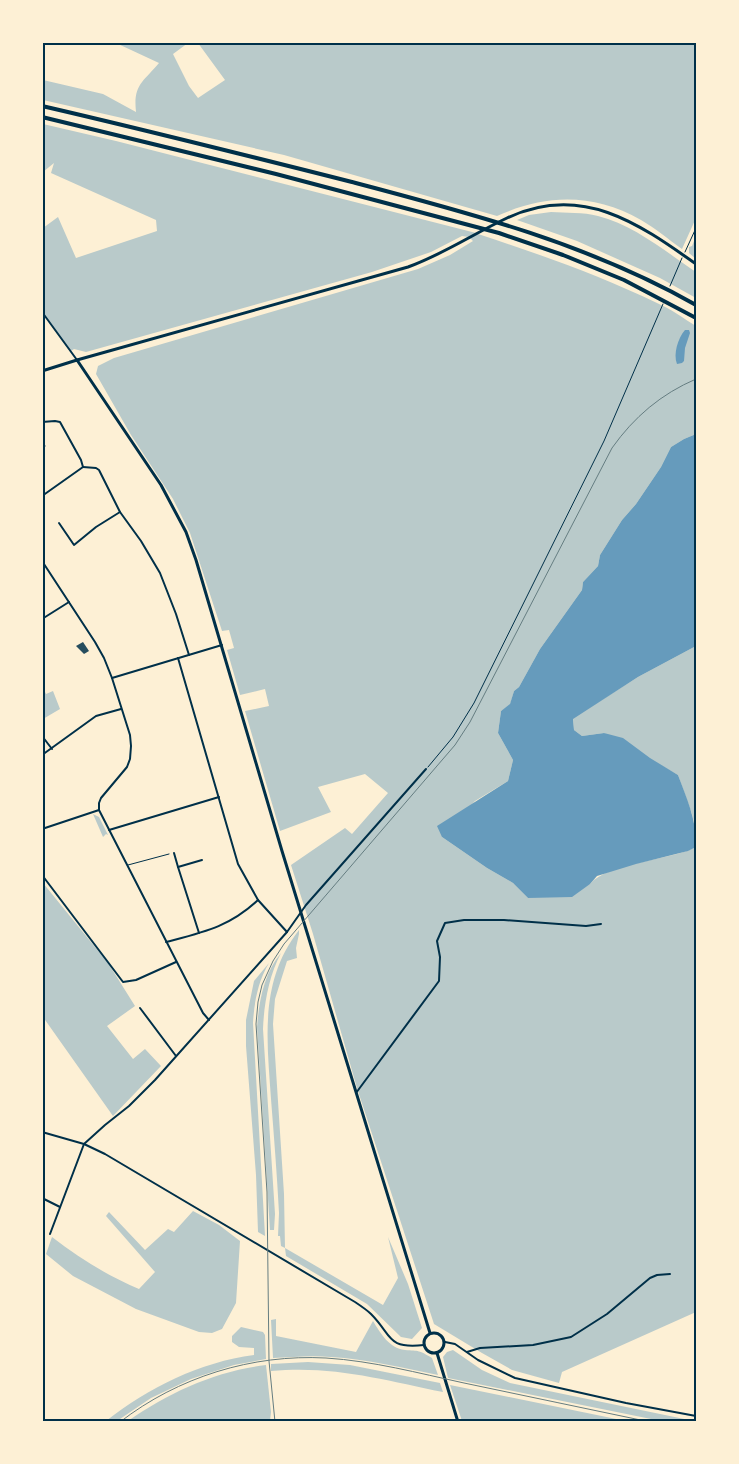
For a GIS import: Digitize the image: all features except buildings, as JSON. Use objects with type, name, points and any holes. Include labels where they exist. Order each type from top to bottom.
[{"type":"highway","points":[[42,106],[398,194],[535,234],[596,256],[628,270],[696,305]]},
{"type":"highway","points":[[42,117],[198,154],[507,236],[563,255],[616,277],[696,318]]},
{"type":"main road","points":[[42,371],[421,263],[458,245],[493,224],[518,213],[550,206],[570,205],[599,209],[623,217],[646,230],[696,264]]},
{"type":"main road","points":[[78,360],[161,485],[186,532],[222,645],[301,913],[430,1333]]},
{"type":"main road","points":[[430,1333],[440,1334],[445,1342],[442,1350],[436,1353],[427,1351],[424,1345],[424,1339],[430,1333]]},
{"type":"main road","points":[[436,1353],[458,1422]]},
{"type":"street","points":[[42,312],[78,360]]},
{"type":"street","points":[[42,422],[60,422],[83,467]]},
{"type":"street","points":[[42,496],[83,467],[99,470],[120,512],[141,541],[160,573],[189,655]]},
{"type":"street","points":[[59,523],[74,545],[96,527],[120,512]]},
{"type":"street","points":[[42,561],[95,642],[112,678],[130,736],[132,746],[127,767],[101,798],[98,810],[176,962],[203,1013],[209,1020]]},
{"type":"street","points":[[42,620],[69,602]]},
{"type":"street","points":[[112,678],[222,645]]},
{"type":"street","points":[[178,658],[238,864],[258,900],[286,932]]},
{"type":"street","points":[[42,755],[96,716],[122,709]]},
{"type":"street","points":[[42,736],[52,749]]},
{"type":"street","points":[[50,1234],[84,1144],[129,1106],[209,1020],[286,932],[306,905],[356,847],[426,769]]},
{"type":"street","points":[[109,830],[219,797]]},
{"type":"street","points":[[42,829],[98,810]]},
{"type":"street","points":[[174,853],[200,933]]},
{"type":"street","points":[[178,867],[202,860]]},
{"type":"street","points":[[42,875],[123,982],[136,980],[176,962]]},
{"type":"street","points":[[166,942],[228,923],[244,913],[258,900]]},
{"type":"street","points":[[356,1093],[439,981],[440,957],[437,941],[445,923],[484,920],[586,926],[601,924]]},
{"type":"street","points":[[140,1008],[176,1056]]},
{"type":"street","points":[[42,1132],[84,1144],[105,1154],[355,1302],[372,1314],[389,1338],[400,1346],[424,1345]]},
{"type":"street","points":[[44,1199],[60,1206]]},
{"type":"street","points":[[467,1352],[480,1348],[532,1345],[571,1337],[606,1314],[650,1278],[657,1275],[670,1274]]},
{"type":"street","points":[[445,1342],[455,1344],[486,1365],[516,1378],[626,1403],[696,1416]]},
{"type":"lane","points":[[42,439],[45,446]]},
{"type":"lane","points":[[127,865],[169,854]]},
{"type":"path","points":[[670,286],[696,228]]},
{"type":"path","points":[[426,769],[453,737],[474,703],[604,441],[663,304]]},
{"type":"shaded area","points":[[116,43],[188,43],[173,54],[189,86],[198,98],[225,80],[198,43],[696,43],[696,218],[682,249],[641,220],[623,211],[587,201],[551,200],[515,209],[497,216],[284,155],[43,100],[43,80],[103,94],[136,112],[136,96],[140,84],[159,63]]},
{"type":"shaded area","points":[[43,124],[476,233],[469,237],[462,236],[431,252],[372,272],[86,352],[74,349],[71,351],[43,312],[43,228],[58,217],[76,258],[157,231],[156,220],[51,173],[54,163],[43,172]]},
{"type":"shaded area","points":[[551,212],[598,216],[637,232],[696,272],[696,298],[660,278],[577,241],[517,220],[529,215]]},
{"type":"shaded area","points":[[478,234],[546,257],[613,283],[662,305],[696,326],[696,434],[671,447],[661,467],[636,504],[622,520],[600,555],[598,566],[583,582],[582,590],[540,649],[519,687],[514,691],[510,705],[501,711],[498,733],[513,760],[508,781],[475,801],[442,837],[487,868],[513,883],[528,898],[590,884],[599,877],[625,866],[671,856],[696,847],[696,1312],[562,1372],[559,1383],[512,1370],[434,1324],[357,1088],[313,934],[291,865],[345,828],[352,834],[388,793],[365,774],[318,787],[331,812],[280,831],[245,711],[269,706],[265,689],[240,695],[227,650],[234,648],[229,630],[222,631],[190,533],[173,499],[131,435],[96,374],[98,366],[114,358],[418,269],[450,255],[473,241],[470,238]]},
{"type":"shaded area","points":[[696,236],[696,259],[689,253],[689,247],[692,246]]},
{"type":"shaded area","points":[[696,646],[696,831],[678,775],[604,733],[582,736],[574,730],[573,718],[638,677]]},
{"type":"shaded area","points":[[42,686],[46,694],[53,691],[60,709],[43,719]]},
{"type":"shaded area","points":[[93,814],[99,817],[108,835],[106,834],[103,837]]},
{"type":"shaded area","points":[[43,883],[108,963],[135,1006],[107,1026],[133,1059],[145,1049],[161,1066],[113,1116],[43,1017]]},
{"type":"shaded area","points":[[299,930],[296,948],[297,958],[287,961],[275,999],[273,1024],[284,1194],[285,1248],[281,1246],[280,1236],[278,1236],[279,1213],[268,1055],[268,1011],[277,970],[286,949]]},
{"type":"shaded area","points":[[281,953],[273,971],[268,990],[263,1029],[275,1214],[274,1230],[270,1230],[257,1027],[259,1007],[266,978]]},
{"type":"shaded area","points":[[269,963],[257,992],[253,1023],[265,1236],[258,1232],[246,1020],[254,981]]},
{"type":"shaded area","points":[[193,1211],[219,1225],[240,1241],[236,1303],[222,1329],[212,1333],[199,1332],[136,1309],[73,1276],[46,1254],[52,1237],[94,1266],[139,1289],[155,1272],[106,1216],[109,1212],[145,1250],[168,1229],[174,1232]]},
{"type":"shaded area","points":[[388,1237],[408,1284],[422,1328],[412,1339],[401,1337],[367,1304],[286,1256],[285,1248],[383,1305],[398,1278]]},
{"type":"shaded area","points":[[276,1319],[276,1336],[356,1352],[373,1321],[386,1340],[394,1346],[399,1349],[419,1351],[432,1358],[438,1375],[344,1358],[302,1356],[273,1358],[271,1320]]},
{"type":"shaded area","points":[[241,1327],[263,1332],[265,1335],[266,1359],[234,1365],[191,1379],[151,1398],[117,1421],[106,1421],[139,1398],[176,1378],[234,1358],[254,1355],[254,1348],[239,1347],[232,1342],[232,1336]]},
{"type":"shaded area","points":[[453,1350],[482,1370],[510,1383],[694,1421],[661,1421],[448,1378],[443,1357],[447,1352]]},
{"type":"shaded area","points":[[308,1362],[350,1365],[440,1383],[443,1392],[379,1378],[337,1372],[316,1370],[271,1371],[271,1364]]},
{"type":"shaded area","points":[[266,1365],[271,1412],[270,1421],[128,1421],[176,1392],[194,1384],[229,1372]]},
{"type":"shaded area","points":[[450,1385],[626,1421],[462,1421]]},
{"type":"water","points":[[685,330],[689,330],[690,333],[685,348],[684,361],[677,364],[677,346]]},
{"type":"water","points":[[696,434],[696,646],[638,677],[573,719],[574,730],[582,736],[604,733],[623,738],[650,758],[678,775],[693,819],[696,847],[688,851],[597,876],[590,884],[572,897],[528,898],[513,883],[487,868],[442,837],[437,826],[508,781],[513,760],[498,733],[501,711],[510,704],[514,691],[519,687],[540,649],[582,590],[583,582],[598,566],[600,555],[622,520],[636,504],[661,467],[671,447]]},
{"type":"railway","points":[[275,1422],[269,1361],[267,1192],[256,1024],[262,985],[273,961],[284,944],[455,745],[470,722],[612,448],[639,416],[660,399],[696,379]]},
{"type":"railway","points":[[120,1422],[166,1392],[191,1381],[244,1365],[298,1358],[326,1358],[378,1365],[650,1422]]}]
